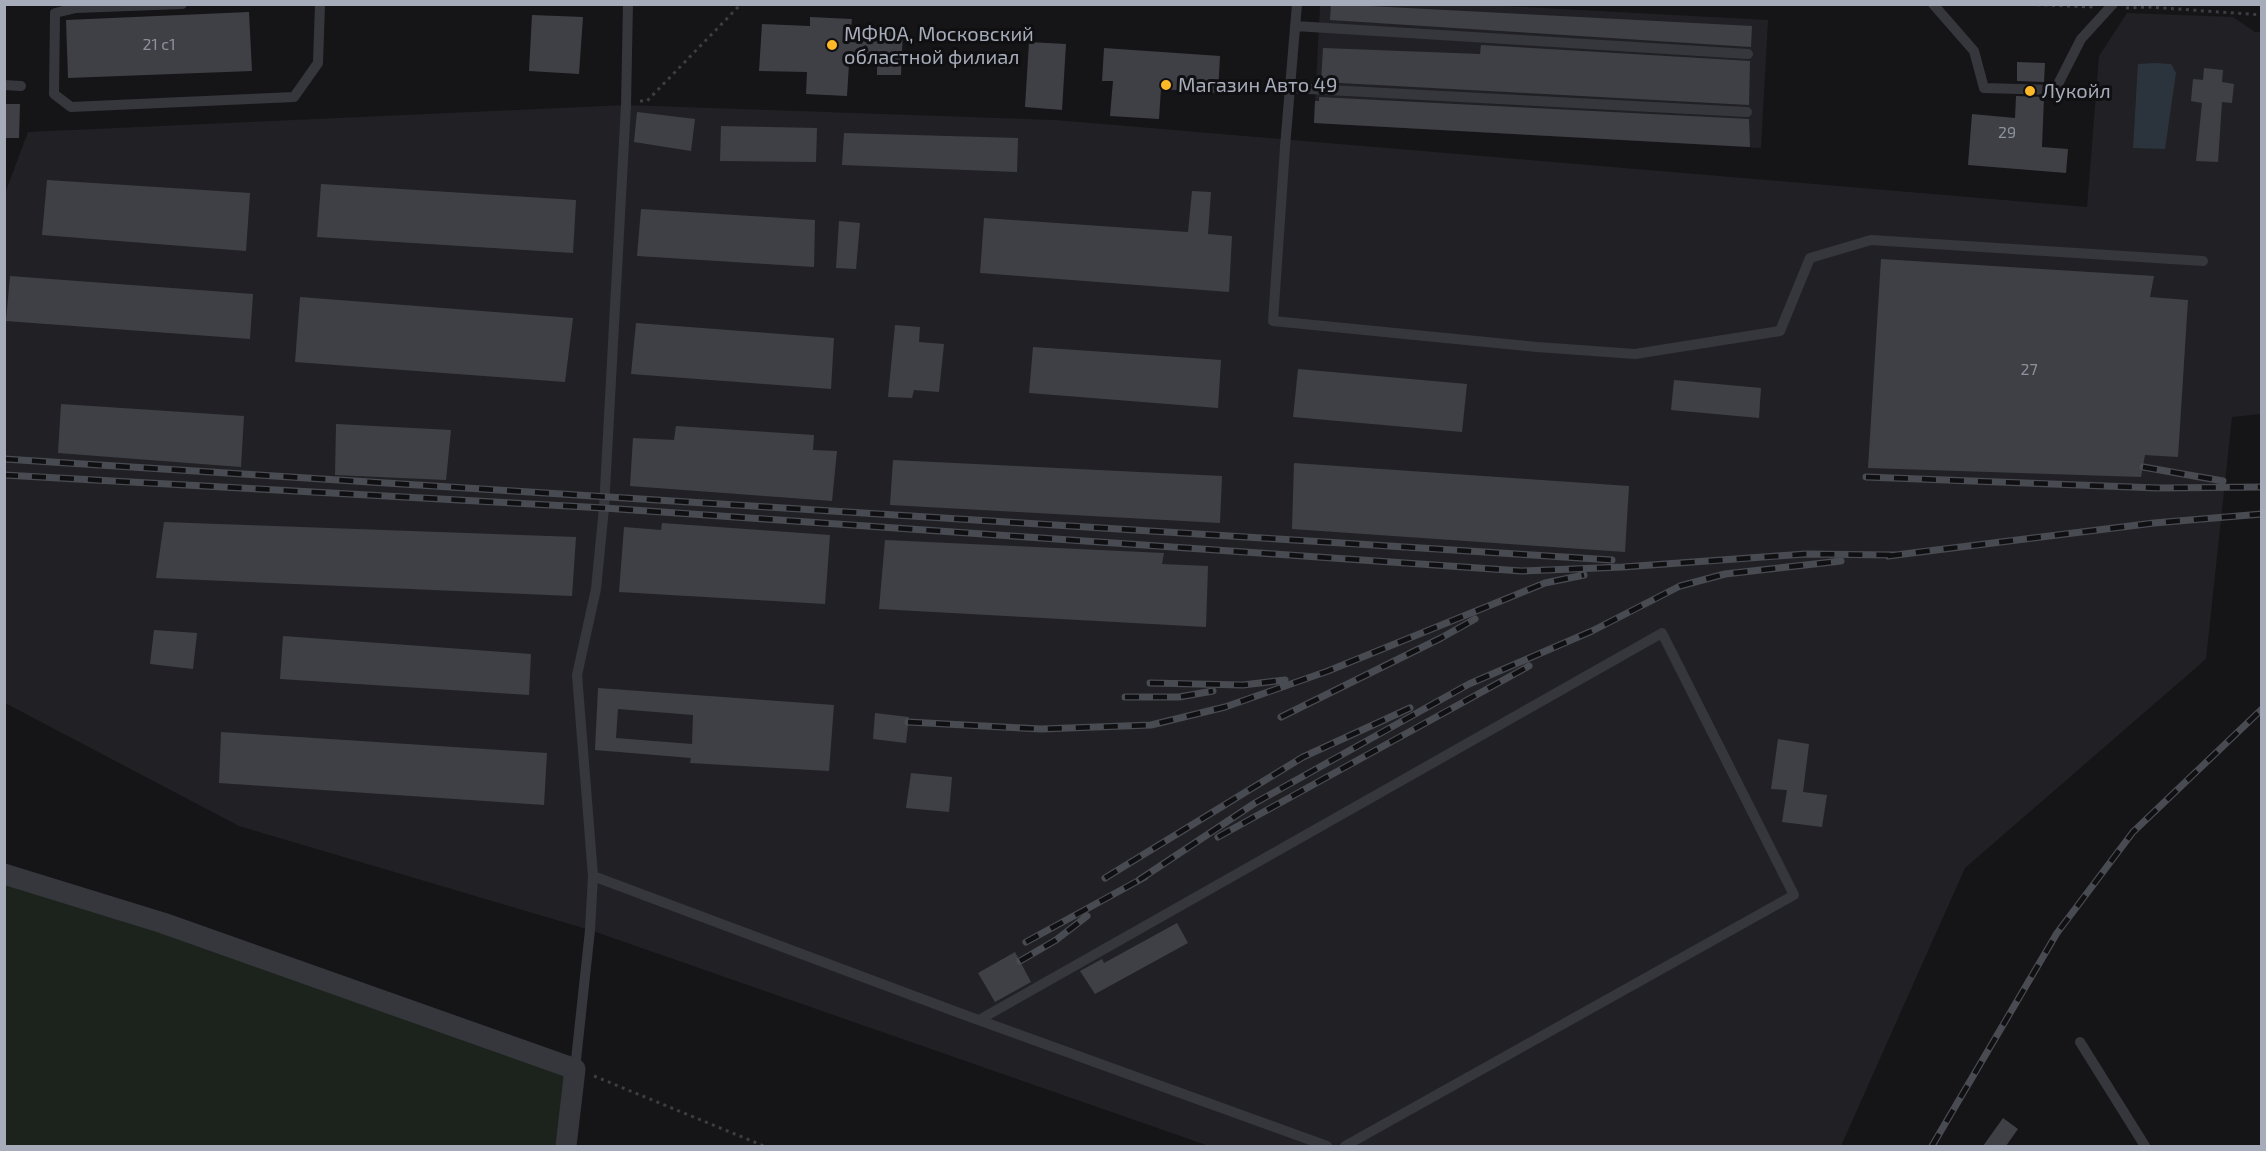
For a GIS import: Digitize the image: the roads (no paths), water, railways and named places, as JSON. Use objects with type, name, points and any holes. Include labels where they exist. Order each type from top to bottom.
[{"type":"street","points":[[4,874],[163,923],[575,1069],[567,1146]]},
{"type":"lane","points":[[182,4],[76,8],[55,13],[54,94],[71,107],[294,97],[318,63],[320,4]]},
{"type":"lane","points":[[575,1069],[590,930],[593,876],[577,675],[596,589],[604,508],[626,100],[628,4]]},
{"type":"lane","points":[[1297,4],[1273,321],[1526,346],[1635,354],[1780,331],[1810,258],[1871,240],[2203,261]]},
{"type":"lane","points":[[1933,4],[1974,51],[1984,88],[2055,90],[2081,39],[2111,6]]},
{"type":"lane","points":[[1295,26],[1748,54]]},
{"type":"lane","points":[[4,85],[21,86]]},
{"type":"lane","points":[[1290,88],[1747,112]]},
{"type":"lane","points":[[979,1020],[1662,633],[1794,895],[1345,1146]]},
{"type":"lane","points":[[593,876],[979,1020],[1327,1146]]},
{"type":"lane","points":[[2080,1042],[2145,1146]]},
{"type":"railway","points":[[4,459],[1612,560]]},
{"type":"railway","points":[[2143,467],[2223,481]]},
{"type":"railway","points":[[4,475],[604,508],[1522,571],[1623,567],[1805,554],[1895,555]]},
{"type":"railway","points":[[1866,477],[2158,488],[2262,487]]},
{"type":"railway","points":[[1888,556],[2154,523],[2262,514]]},
{"type":"railway","points":[[1139,880],[1255,803],[1469,684],[1592,631],[1680,586],[1725,574],[1841,561]]},
{"type":"railway","points":[[908,722],[1041,729],[1151,725],[1225,707],[1328,671],[1545,583],[1584,575]]},
{"type":"railway","points":[[1281,717],[1475,619]]},
{"type":"railway","points":[[1218,837],[1529,666]]},
{"type":"railway","points":[[1150,683],[1243,685],[1285,680]]},
{"type":"railway","points":[[1125,697],[1179,697],[1213,691]]},
{"type":"railway","points":[[1105,878],[1303,757],[1410,708]]},
{"type":"railway","points":[[1932,1146],[2057,933],[2133,832],[2262,709]]},
{"type":"railway","points":[[1026,942],[1145,877]]},
{"type":"railway","points":[[1020,961],[1056,940],[1087,916]]},
{"type":"place","name":"МФЮА, Московский областной филиал","points":[[832,45]]},
{"type":"place","name":"Магазин Авто 49","points":[[1166,85]]},
{"type":"place","name":"Лукойл","points":[[2030,91]]}]
